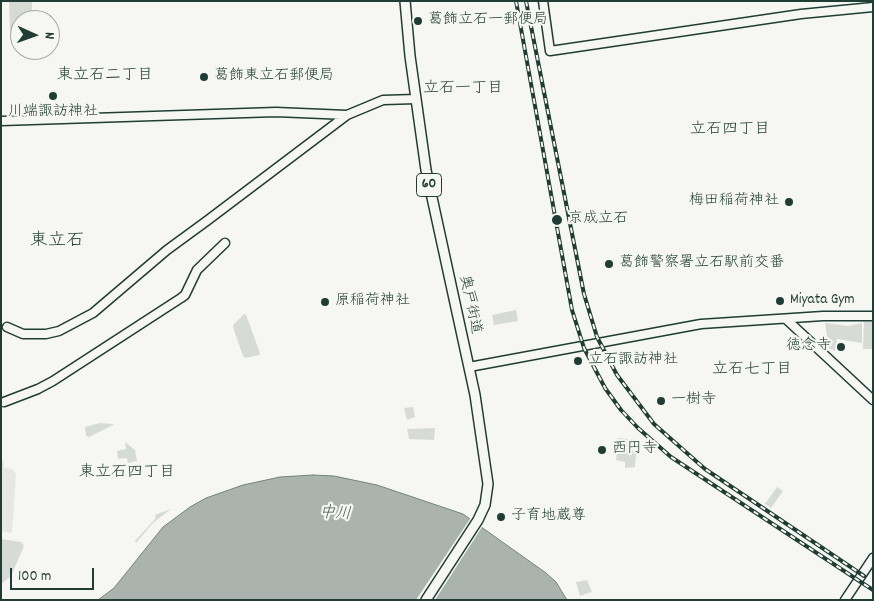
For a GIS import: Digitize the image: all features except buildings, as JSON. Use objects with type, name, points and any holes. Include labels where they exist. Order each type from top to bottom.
[{"type":"main road","name":"奥戸街道","points":[[405,1],[427,176],[469,367],[488,479],[486,501],[478,520],[426,600]]},
{"type":"street","points":[[544,1],[550,51],[873,6]]},
{"type":"street","points":[[8,327],[24,334],[46,334],[59,331],[93,313],[167,250],[347,115],[384,100],[416,99]]},
{"type":"street","points":[[1,121],[276,112],[347,115]]},
{"type":"street","points":[[4,402],[46,385],[181,298],[197,270],[224,243]]},
{"type":"street","points":[[469,367],[701,324],[849,315],[873,316]]},
{"type":"street","points":[[787,320],[873,400]]},
{"type":"street","points":[[845,600],[873,558]]},
{"type":"shaded area","points":[[9,1],[32,1],[32,10],[10,10],[10,32]]},
{"type":"shaded area","points":[[516,310],[518,321],[494,325],[492,315]]},
{"type":"shaded area","points":[[244,314],[260,353],[259,355],[245,358],[233,327]]},
{"type":"shaded area","points":[[864,322],[873,322],[873,349],[863,349]]},
{"type":"shaded area","points":[[825,323],[848,326],[862,323],[862,343],[837,339],[835,351],[829,348]]},
{"type":"shaded area","points":[[413,407],[415,417],[407,420],[404,408]]},
{"type":"shaded area","points":[[100,423],[113,425],[89,437],[86,436],[85,427]]},
{"type":"shaded area","points":[[435,428],[434,440],[409,439],[407,429]]},
{"type":"shaded area","points":[[618,438],[637,440],[635,467],[625,468],[625,462],[616,460]]},
{"type":"shaded area","points":[[125,442],[135,450],[137,461],[128,463],[127,458],[118,459],[117,451],[126,449]]},
{"type":"shaded area","points":[[1,459],[3,460],[4,468],[12,469],[16,474],[12,533],[1,531]]},
{"type":"shaded area","points":[[777,487],[783,491],[771,508],[765,504]]},
{"type":"shaded area","points":[[171,509],[153,523],[136,543],[135,541],[156,518],[155,515]]},
{"type":"shaded area","points":[[1,539],[21,542],[24,546],[11,576],[1,584]]},
{"type":"shaded area","points":[[587,580],[592,592],[580,596],[576,582]]},
{"type":"water","name":"中川","points":[[334,476],[377,485],[463,514],[546,573],[556,582],[567,600],[98,600],[114,588],[163,527],[190,507],[206,498],[243,485],[280,477]]},
{"type":"pier","points":[[472,516],[484,524],[435,600],[416,600]]},
{"type":"railway","points":[[516,1],[572,310],[584,348],[605,388],[621,410],[638,428],[671,457],[873,590]]},
{"type":"railway","points":[[526,1],[584,294],[597,337],[617,375],[654,424],[705,469],[864,576]]},
{"type":"place","name":"葛飾立石一郵便局","points":[[418,21]]},
{"type":"place","name":"葛飾東立石郵便局","points":[[204,77]]},
{"type":"place","name":"川端諏訪神社","points":[[53,96]]},
{"type":"place","name":"梅田稲荷神社","points":[[789,202]]},
{"type":"place","name":"京成立石","points":[[557,220]]},
{"type":"place","name":"葛飾警察署立石駅前交番","points":[[609,264]]},
{"type":"place","name":"Miyata Gym","points":[[780,301]]},
{"type":"place","name":"原稲荷神社","points":[[325,302]]},
{"type":"place","name":"徳念寺","points":[[841,347]]},
{"type":"place","name":"立石諏訪神社","points":[[578,361]]},
{"type":"place","name":"一樹寺","points":[[661,401]]},
{"type":"place","name":"西円寺","points":[[602,450]]},
{"type":"place","name":"子育地蔵尊","points":[[501,517]]},
{"type":"district","name":"東立石二丁目","points":[[105,77]]},
{"type":"district","name":"立石一丁目","points":[[463,90]]},
{"type":"district","name":"立石四丁目","points":[[730,131]]},
{"type":"district","name":"東立石","points":[[57,243]]},
{"type":"district","name":"立石七丁目","points":[[752,371]]},
{"type":"district","name":"東立石四丁目","points":[[127,474]]}]
